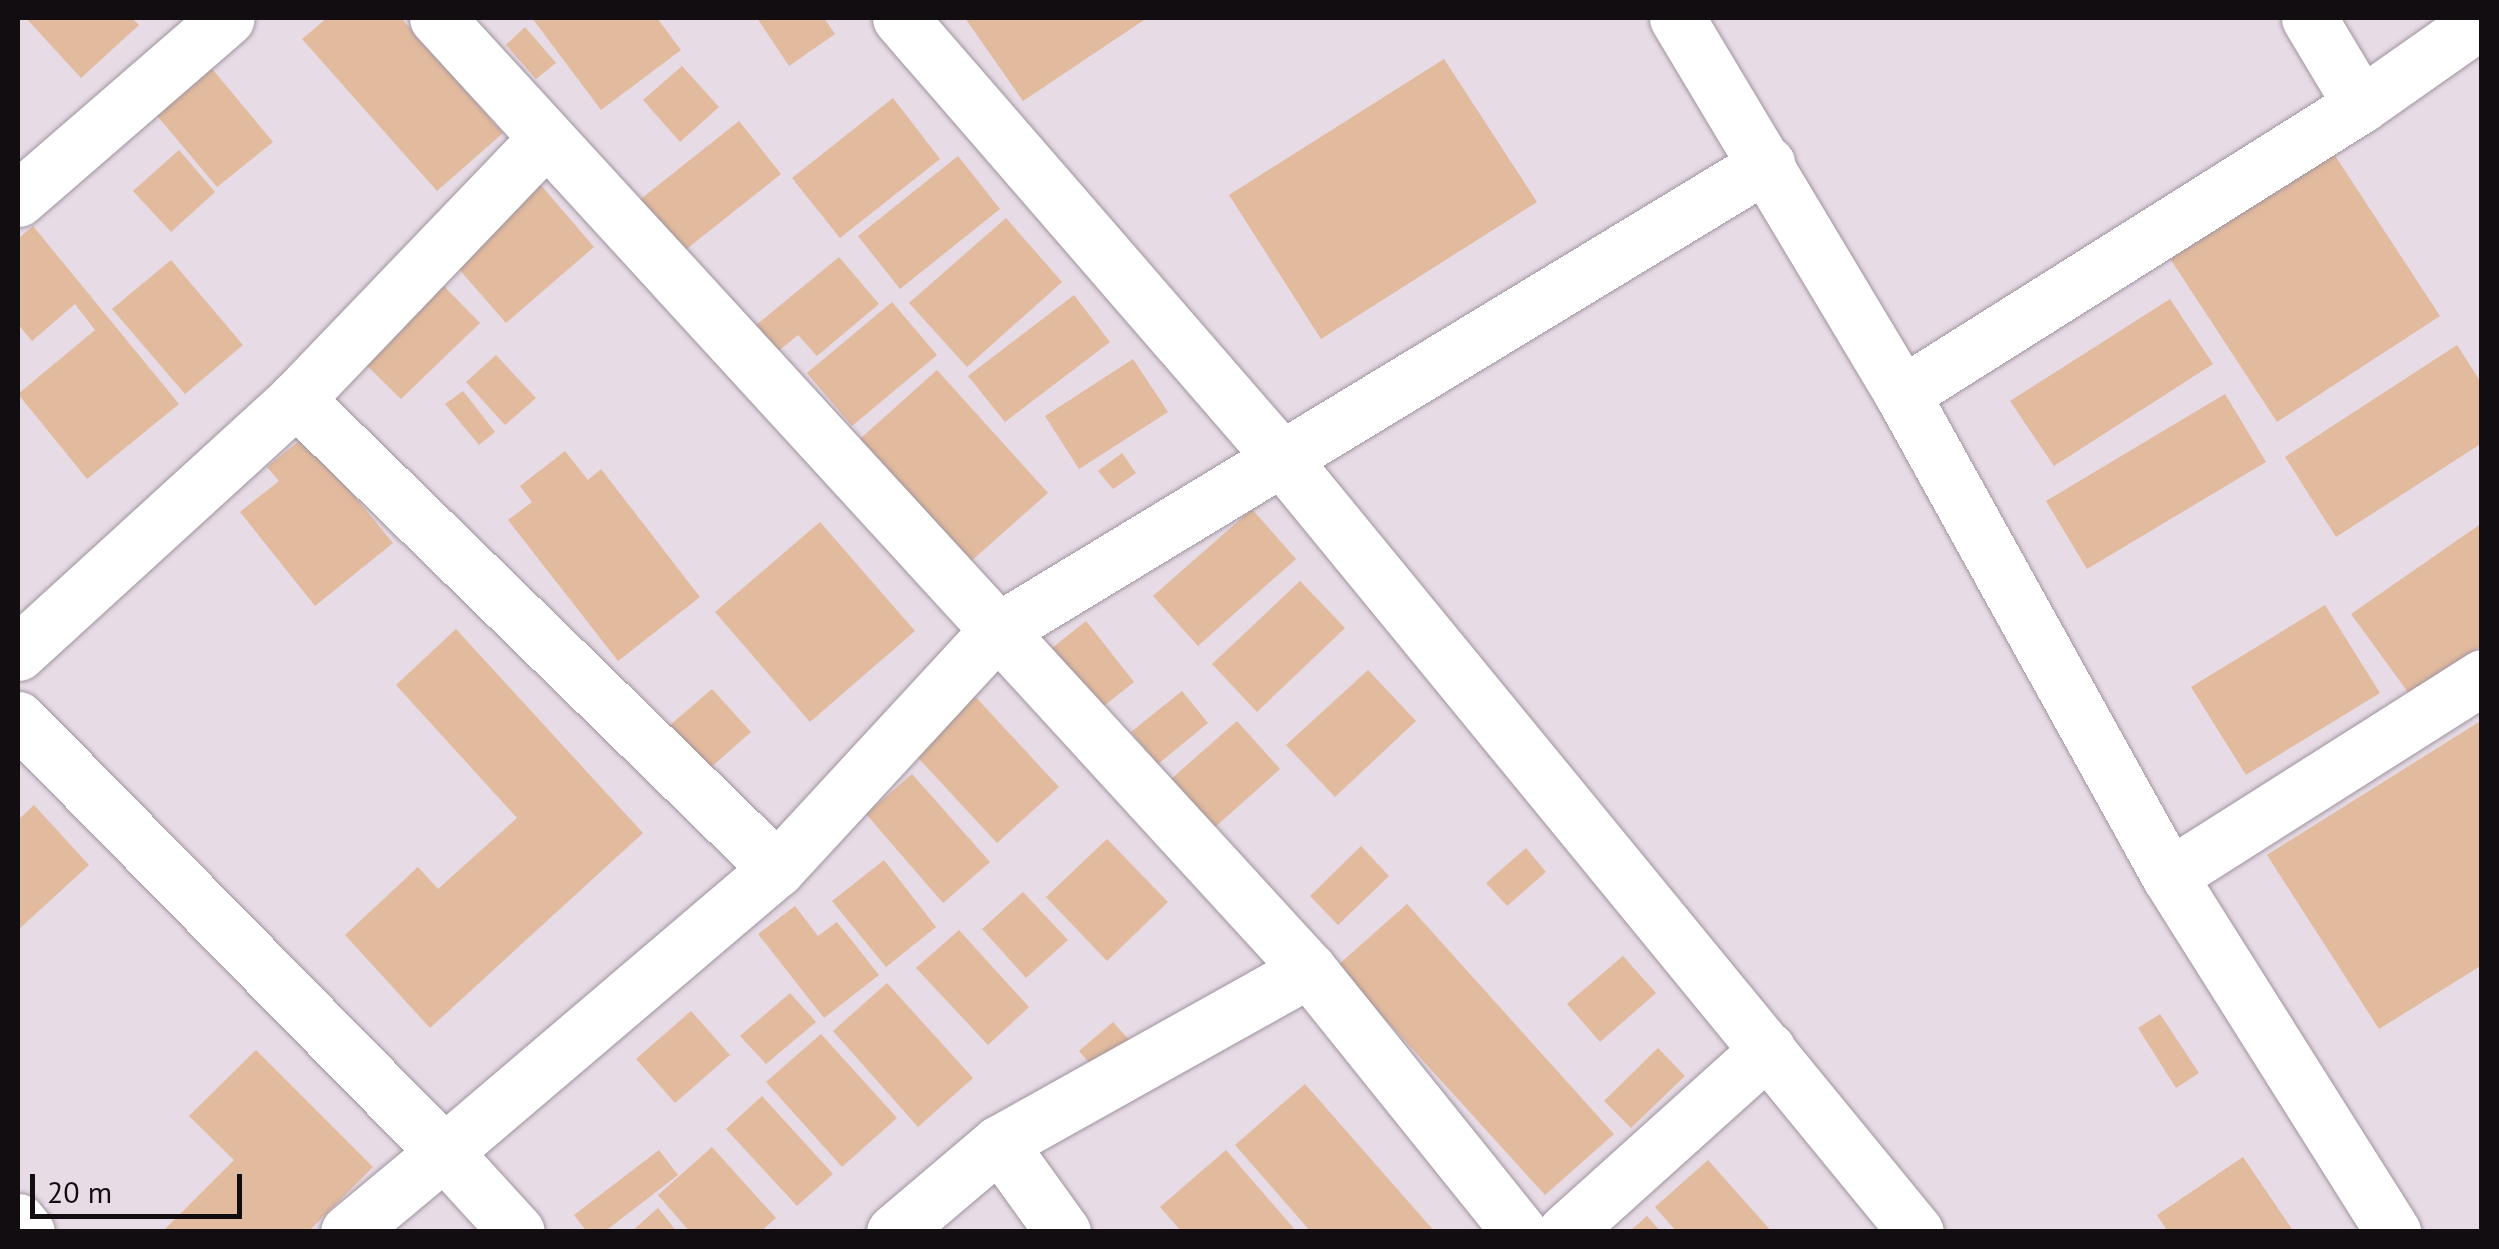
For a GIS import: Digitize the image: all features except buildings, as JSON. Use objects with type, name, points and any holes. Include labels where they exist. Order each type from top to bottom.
[{"type":"street","points":[[18,199],[227,18]]},
{"type":"street","points":[[437,18],[544,140],[1309,970],[1520,1232]]},
{"type":"street","points":[[900,18],[1278,454],[1916,1232]]},
{"type":"street","points":[[1677,18],[1902,394],[2169,876],[2393,1232]]},
{"type":"street","points":[[2309,18],[2361,105]]},
{"type":"street","points":[[1902,394],[2361,105],[2482,20]]},
{"type":"street","points":[[18,653],[296,400],[544,140]]},
{"type":"street","points":[[348,1232],[778,868],[997,630],[1278,454],[1767,164]]},
{"type":"street","points":[[296,400],[778,868]]},
{"type":"street","points":[[2169,876],[2482,677]]},
{"type":"street","points":[[18,719],[444,1152],[516,1232]]},
{"type":"street","points":[[894,1232],[999,1144],[1309,970]]},
{"type":"street","points":[[1565,1232],[1768,1049]]},
{"type":"street","points":[[999,1144],[1063,1232]]},
{"type":"street","points":[[18,1221],[27,1232]]}]
